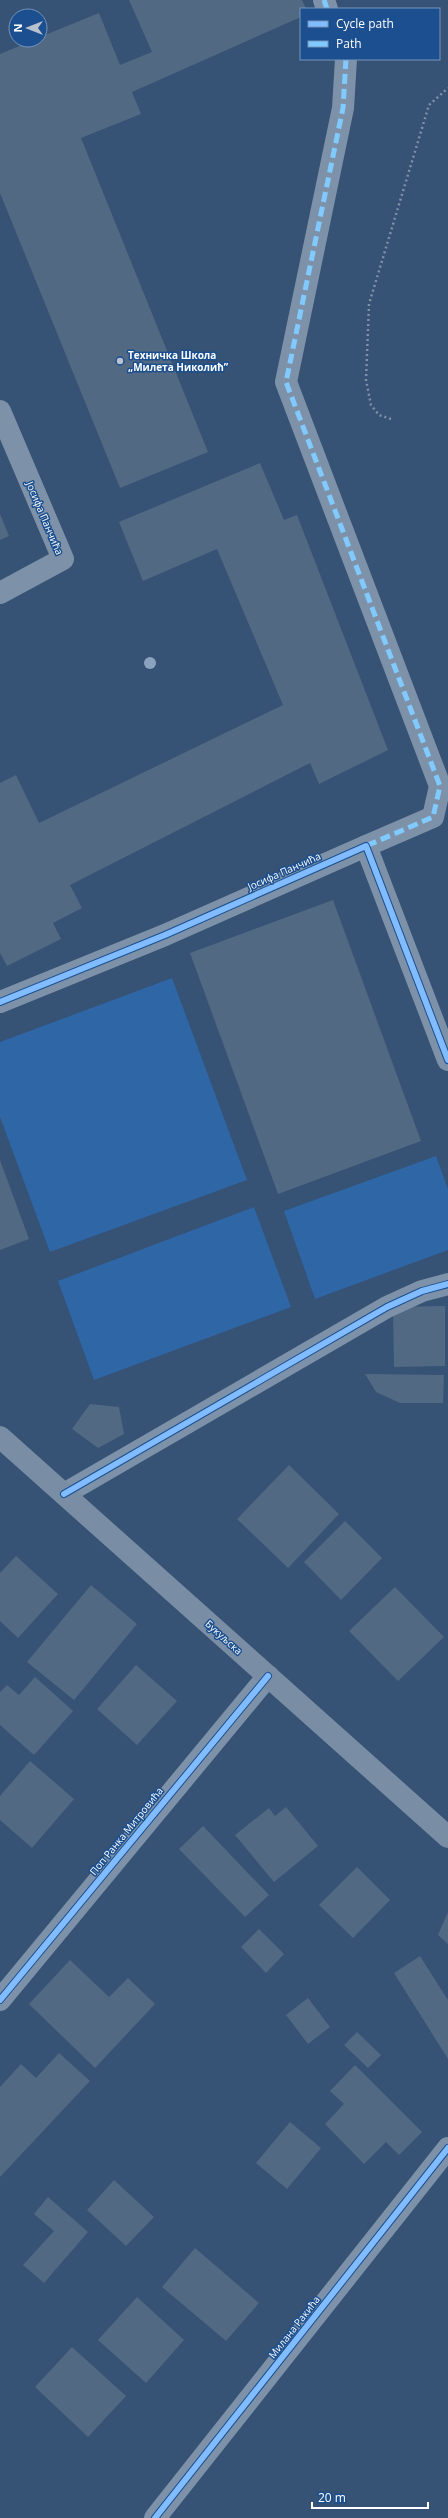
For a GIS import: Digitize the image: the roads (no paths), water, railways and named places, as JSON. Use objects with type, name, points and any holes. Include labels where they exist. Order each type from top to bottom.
[{"type":"main road","name":"Букуљска","points":[[0,1437],[448,1837]]},
{"type":"street","name":"Јосифа Панчића","points":[[0,1002],[165,934],[433,817],[440,786],[286,382],[343,108],[346,60]]},
{"type":"street","name":"Јосифа Панчића","points":[[0,410],[63,559],[0,593]]},
{"type":"street","points":[[366,846],[448,1060]]},
{"type":"street","points":[[64,1494],[388,1307],[422,1291],[448,1284]]},
{"type":"street","name":"Поп Ранка Митровића","points":[[0,2000],[268,1676]]},
{"type":"street","name":"Милана Ракића","points":[[155,2518],[448,2148]]},
{"type":"place","name":"Техничка Школа „Милета Николић”","points":[[120,361]]}]
